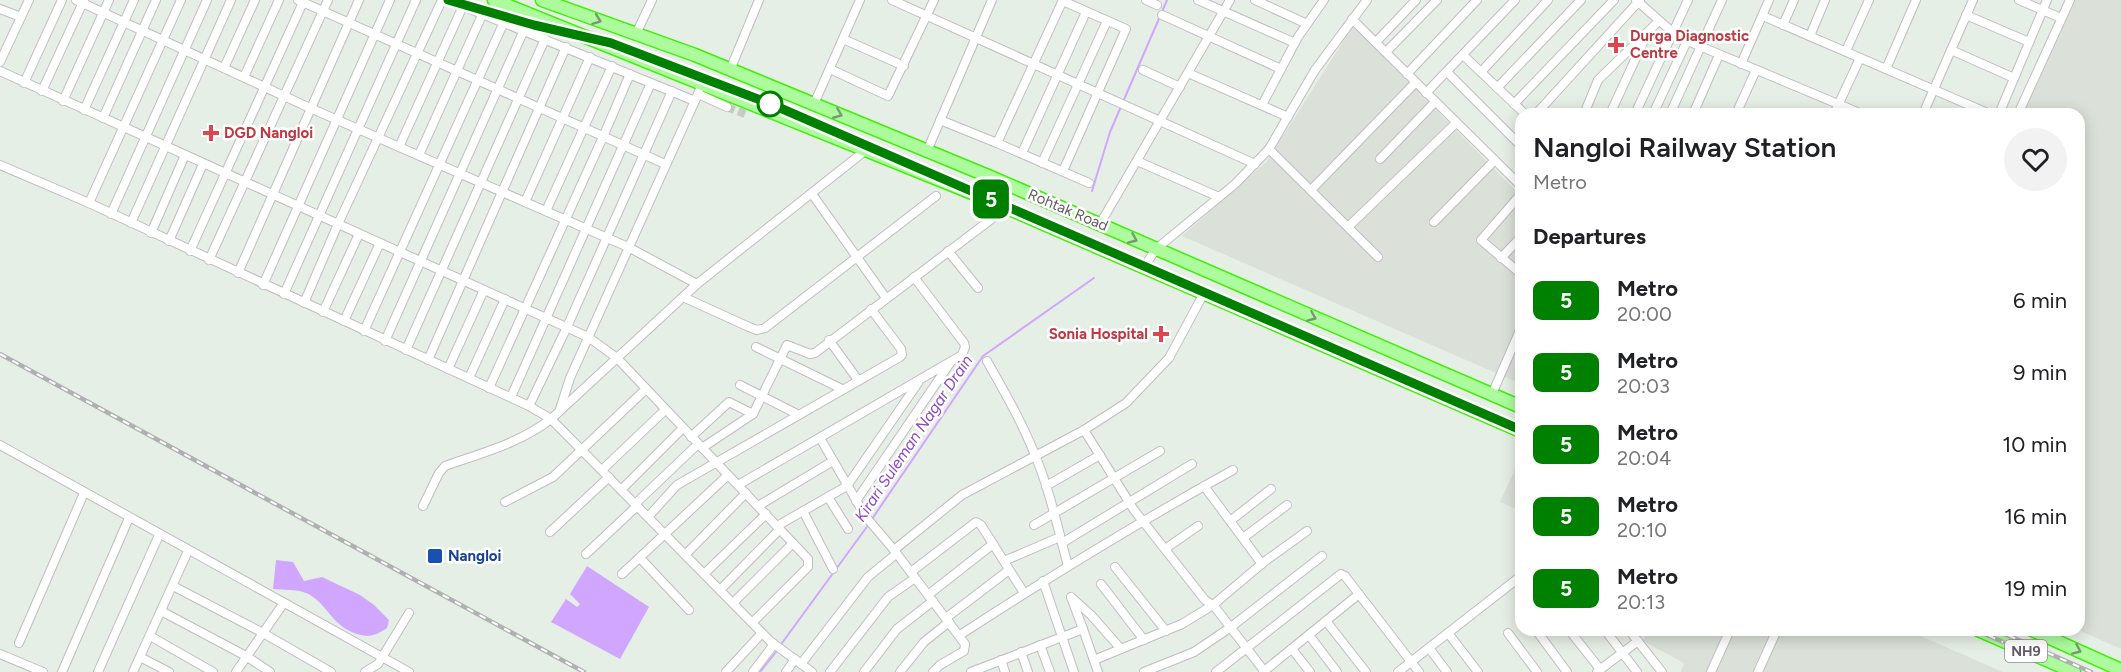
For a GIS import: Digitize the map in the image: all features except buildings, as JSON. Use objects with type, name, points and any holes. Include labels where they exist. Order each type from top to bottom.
[{"type":"highway","name":"Rohtak Road","points":[[494,0],[698,93],[881,156],[1144,267],[1515,428]]},
{"type":"highway","name":"Rohtak Road","points":[[542,0],[730,70],[889,135],[1515,404]]},
{"type":"highway","points":[[881,156],[889,135]]},
{"type":"highway","name":"NH9","points":[[1992,636],[2074,672]]},
{"type":"highway","name":"NH9","points":[[2045,636],[2121,670]]},
{"type":"street","points":[[0,62],[29,0]]},
{"type":"street","points":[[24,83],[62,0]]},
{"type":"street","points":[[63,101],[109,0]]},
{"type":"street","points":[[84,110],[134,0]]},
{"type":"street","points":[[103,118],[156,0]]},
{"type":"street","points":[[89,204],[181,0]]},
{"type":"street","points":[[111,214],[207,0]]},
{"type":"street","points":[[131,223],[231,0]]},
{"type":"street","points":[[224,68],[255,0]]},
{"type":"street","points":[[244,77],[279,0]]},
{"type":"street","points":[[209,260],[328,0]]},
{"type":"street","points":[[238,273],[359,0]]},
{"type":"street","points":[[263,285],[390,0]]},
{"type":"street","points":[[284,294],[416,0]]},
{"type":"street","points":[[304,303],[442,0]]},
{"type":"street","points":[[448,0],[672,92],[698,93],[727,107]]},
{"type":"street","points":[[636,34],[652,0]]},
{"type":"street","points":[[730,70],[759,0]]},
{"type":"street","points":[[814,104],[860,0]]},
{"type":"street","points":[[892,0],[1255,164]]},
{"type":"street","points":[[830,69],[888,96],[934,0]]},
{"type":"street","points":[[927,151],[992,0]]},
{"type":"street","points":[[1146,0],[1157,5]]},
{"type":"street","points":[[1198,0],[1295,43]]},
{"type":"street","points":[[1100,224],[1230,0]]},
{"type":"street","points":[[1255,0],[1307,24]]},
{"type":"street","points":[[1262,105],[1295,43],[1324,0]]},
{"type":"street","points":[[1144,267],[1156,249],[1219,197],[1269,149],[1315,70],[1366,0]]},
{"type":"street","points":[[1376,42],[1416,0]]},
{"type":"street","points":[[1386,52],[1437,0]]},
{"type":"street","points":[[1407,74],[1477,0]]},
{"type":"street","points":[[1426,93],[1515,0]]},
{"type":"street","points":[[1481,72],[1548,0]]},
{"type":"street","points":[[1497,88],[1581,0]]},
{"type":"street","points":[[1514,104],[1614,0]]},
{"type":"street","points":[[1638,108],[1688,0]]},
{"type":"street","points":[[1673,108],[1722,0]]},
{"type":"street","points":[[1741,64],[1769,0]]},
{"type":"street","points":[[1784,25],[1794,0]]},
{"type":"street","points":[[1810,36],[1825,0]]},
{"type":"street","points":[[1846,51],[1869,0]]},
{"type":"street","points":[[1886,69],[1916,0]]},
{"type":"street","points":[[1926,108],[1973,0]]},
{"type":"street","points":[[2019,0],[2061,18]]},
{"type":"street","points":[[2002,108],[2047,0]]},
{"type":"street","points":[[2021,108],[2070,0]]},
{"type":"street","points":[[42,91],[81,1],[310,108],[628,247],[697,284]]},
{"type":"street","points":[[190,251],[302,1],[665,165]]},
{"type":"street","points":[[998,143],[1063,1],[1126,29],[1063,171]]},
{"type":"street","points":[[1541,108],[1638,1],[1673,33],[1687,41],[1848,108]]},
{"type":"street","points":[[399,147],[463,6]]},
{"type":"street","points":[[0,9],[21,17]]},
{"type":"street","points":[[1022,153],[1086,12]]},
{"type":"street","points":[[419,155],[483,13]]},
{"type":"street","points":[[1162,15],[1281,69]]},
{"type":"street","points":[[1966,15],[2029,42]]},
{"type":"street","points":[[1762,16],[1976,108]]},
{"type":"street","points":[[1352,19],[1515,180]]},
{"type":"street","points":[[1042,162],[1107,21]]},
{"type":"street","points":[[1586,108],[1598,80],[1659,21]]},
{"type":"street","points":[[364,331],[504,22]]},
{"type":"street","points":[[385,340],[524,30]]},
{"type":"street","points":[[1613,108],[1650,30]]},
{"type":"street","points":[[406,350],[545,39]]},
{"type":"street","points":[[843,39],[904,66]]},
{"type":"street","points":[[1656,108],[1687,41]]},
{"type":"street","points":[[428,360],[566,48]]},
{"type":"street","points":[[1951,50],[2014,78]]},
{"type":"street","points":[[1463,54],[1518,108]]},
{"type":"street","points":[[1696,108],[1719,55]]},
{"type":"street","points":[[525,202],[590,57]]},
{"type":"street","points":[[1837,108],[1860,58]]},
{"type":"street","points":[[546,211],[612,66]]},
{"type":"street","points":[[1143,70],[1179,87]]},
{"type":"street","points":[[1739,108],[1756,70]]},
{"type":"street","points":[[0,71],[567,327],[588,337],[617,358],[808,559],[809,564],[752,623]]},
{"type":"street","points":[[1447,72],[1515,140]]},
{"type":"street","points":[[1188,73],[1288,117]]},
{"type":"street","points":[[489,387],[630,74]]},
{"type":"street","points":[[1311,190],[1415,82]]},
{"type":"street","points":[[511,397],[651,83]]},
{"type":"street","points":[[529,406],[567,327],[672,92]]},
{"type":"street","points":[[559,411],[570,378],[698,93]]},
{"type":"street","points":[[1380,159],[1435,102]]},
{"type":"street","points":[[940,120],[1089,183]]},
{"type":"street","points":[[1348,227],[1456,123]]},
{"type":"street","points":[[1269,149],[1378,257]]},
{"type":"street","points":[[423,506],[439,473],[445,466],[517,440],[551,419],[697,284],[866,150]]},
{"type":"street","points":[[151,233],[185,155]]},
{"type":"street","points":[[1434,222],[1495,160]]},
{"type":"street","points":[[1137,161],[1219,197]]},
{"type":"street","points":[[169,241],[203,164]]},
{"type":"street","points":[[0,165],[511,397],[551,419],[762,633],[809,671]]},
{"type":"street","points":[[812,194],[886,298]]},
{"type":"street","points":[[683,297],[757,330],[765,328],[936,196]]},
{"type":"street","points":[[1515,201],[1481,238],[1515,269]]},
{"type":"street","points":[[586,554],[700,446],[753,414],[787,345],[813,354],[1006,208]]},
{"type":"street","points":[[323,312],[359,234]]},
{"type":"street","points":[[344,321],[380,243]]},
{"type":"street","points":[[1501,258],[1515,243]]},
{"type":"street","points":[[948,251],[978,288]]},
{"type":"street","points":[[738,485],[951,361],[964,351],[964,343],[914,277]]},
{"type":"street","points":[[448,369],[484,290]]},
{"type":"street","points":[[786,672],[798,662],[868,577],[962,495],[1084,430],[1126,403],[1169,358],[1203,293]]},
{"type":"street","points":[[469,378],[505,299]]},
{"type":"street","points":[[648,518],[677,485],[902,355],[901,349],[871,309]]},
{"type":"street","points":[[829,340],[858,380]]},
{"type":"street","points":[[1492,394],[1515,342]]},
{"type":"street","points":[[756,346],[842,389]]},
{"type":"street","points":[[856,501],[951,361]]},
{"type":"street","points":[[987,361],[1010,401],[1036,456],[1068,566]]},
{"type":"street","points":[[720,590],[778,528],[847,486],[920,379]]},
{"type":"street","points":[[740,385],[799,415]]},
{"type":"street","points":[[505,502],[553,477],[646,389]]},
{"type":"street","points":[[691,437],[729,402],[753,414]]},
{"type":"street","points":[[602,470],[665,410]]},
{"type":"street","points":[[621,490],[682,428]]},
{"type":"street","points":[[1084,430],[1142,520],[1205,600],[1213,604],[1264,672],[1359,594]]},
{"type":"street","points":[[820,438],[867,517],[965,644],[964,651],[937,671]]},
{"type":"street","points":[[0,445],[409,672]]},
{"type":"street","points":[[1034,525],[1160,451]]},
{"type":"street","points":[[1046,486],[1100,455]]},
{"type":"street","points":[[758,506],[833,461]]},
{"type":"street","points":[[1004,561],[1061,540],[1192,464]]},
{"type":"street","points":[[960,635],[1142,520],[1233,470]]},
{"type":"street","points":[[622,574],[728,475]]},
{"type":"street","points":[[550,532],[609,477]]},
{"type":"street","points":[[1204,486],[1262,564]]},
{"type":"street","points":[[1230,521],[1271,489]]},
{"type":"street","points":[[19,643],[84,493]]},
{"type":"street","points":[[685,555],[746,493]]},
{"type":"street","points":[[828,497],[848,529]]},
{"type":"street","points":[[1243,538],[1287,505]]},
{"type":"street","points":[[803,511],[833,569]]},
{"type":"street","points":[[704,574],[766,514]]},
{"type":"street","points":[[62,672],[129,518]]},
{"type":"street","points":[[830,672],[888,597],[976,522],[981,525],[1024,593]]},
{"type":"street","points":[[1165,549],[1198,526]]},
{"type":"street","points":[[1094,660],[1182,624],[1213,604],[1306,531]]},
{"type":"street","points":[[98,672],[159,535]]},
{"type":"street","points":[[733,603],[793,543]]},
{"type":"street","points":[[864,672],[897,629],[993,543]]},
{"type":"street","points":[[133,672],[188,551]]},
{"type":"street","points":[[1144,672],[1194,652],[1231,627],[1322,556]]},
{"type":"street","points":[[640,558],[688,610]]},
{"type":"street","points":[[1115,567],[1166,631]]},
{"type":"street","points":[[900,672],[919,647],[947,620],[1009,570]]},
{"type":"street","points":[[1216,672],[1341,574],[1345,576],[1419,672]]},
{"type":"street","points":[[1043,581],[1074,672]]},
{"type":"street","points":[[1398,672],[1515,581]]},
{"type":"street","points":[[1101,584],[1144,640]]},
{"type":"street","points":[[172,586],[263,633],[331,672]]},
{"type":"street","points":[[1098,672],[1071,597],[1091,615],[1121,649]]},
{"type":"street","points":[[236,672],[283,604]]},
{"type":"street","points":[[161,611],[246,656],[270,672]]},
{"type":"street","points":[[365,672],[378,664],[409,613]]},
{"type":"street","points":[[1326,621],[1366,672]]},
{"type":"street","points":[[977,671],[1083,629]]},
{"type":"street","points":[[726,672],[762,633]]},
{"type":"street","points":[[1448,633],[1478,672]]},
{"type":"street","points":[[1508,633],[1537,672]]},
{"type":"street","points":[[1309,635],[1337,672]]},
{"type":"street","points":[[150,636],[213,672]]},
{"type":"street","points":[[1540,636],[1567,672]]},
{"type":"street","points":[[1573,636],[1599,671],[1638,641]]},
{"type":"street","points":[[1610,636],[1638,672]]},
{"type":"street","points":[[1634,636],[1662,672]]},
{"type":"street","points":[[1711,672],[1727,636]]},
{"type":"street","points":[[1758,672],[1774,636]]},
{"type":"street","points":[[753,672],[774,644]]},
{"type":"street","points":[[1040,645],[1050,672]]},
{"type":"street","points":[[1429,648],[1447,672]]},
{"type":"street","points":[[1292,649],[1310,672]]},
{"type":"street","points":[[1021,652],[1028,672]]},
{"type":"street","points":[[0,654],[43,672]]},
{"type":"street","points":[[140,657],[170,672]]},
{"type":"street","points":[[1001,660],[1005,672]]},
{"type":"shaded area","points":[[2069,0],[2121,0],[2121,649],[2085,633],[2085,108],[2022,108]]},
{"type":"shaded area","points":[[1353,26],[1515,190],[1515,381],[1182,236],[1267,161]]},
{"type":"shaded area","points":[[1515,470],[1515,508],[1500,502]]},
{"type":"shaded area","points":[[276,560],[293,562],[304,581],[322,577],[360,595],[389,620],[387,628],[373,635],[357,634],[341,625],[319,602],[306,593],[273,589]]},
{"type":"shaded area","points":[[587,566],[649,607],[620,659],[551,622],[566,599],[577,607],[580,604],[570,594]]},
{"type":"shaded area","points":[[1645,636],[1921,636],[2003,672],[1681,672],[1684,663],[1643,641]]},
{"type":"waterway","name":"Kirari Suleman Nagar Drain","points":[[1092,191],[1110,132],[1167,0]]},
{"type":"waterway","name":"Kirari Suleman Nagar Drain","points":[[872,519],[983,356],[1094,278]]},
{"type":"waterway","name":"Kirari Suleman Nagar Drain","points":[[782,643],[869,524]]},
{"type":"waterway","name":"Kirari Suleman Nagar Drain","points":[[760,672],[776,652]]},
{"type":"tunnel","points":[[727,107],[745,114]]},
{"type":"railway","points":[[448,0],[495,15],[611,43],[771,104],[1515,427]]},
{"type":"railway","points":[[0,354],[584,672]]},
{"type":"railway","points":[[1990,636],[2003,642]]},
{"type":"railway","points":[[2010,636],[2091,672]]},
{"type":"metro line","name":"5","points":[[448,0],[495,15],[611,43],[771,104],[1515,427]]},
{"type":"place","name":"Durga Diagnostic Centre","points":[[1616,45]]},
{"type":"place","name":"DGD Nangloi","points":[[211,133]]},
{"type":"place","name":"Sonia Hospital","points":[[1161,334]]},
{"type":"place","name":"Nangloi","points":[[435,556]]}]
